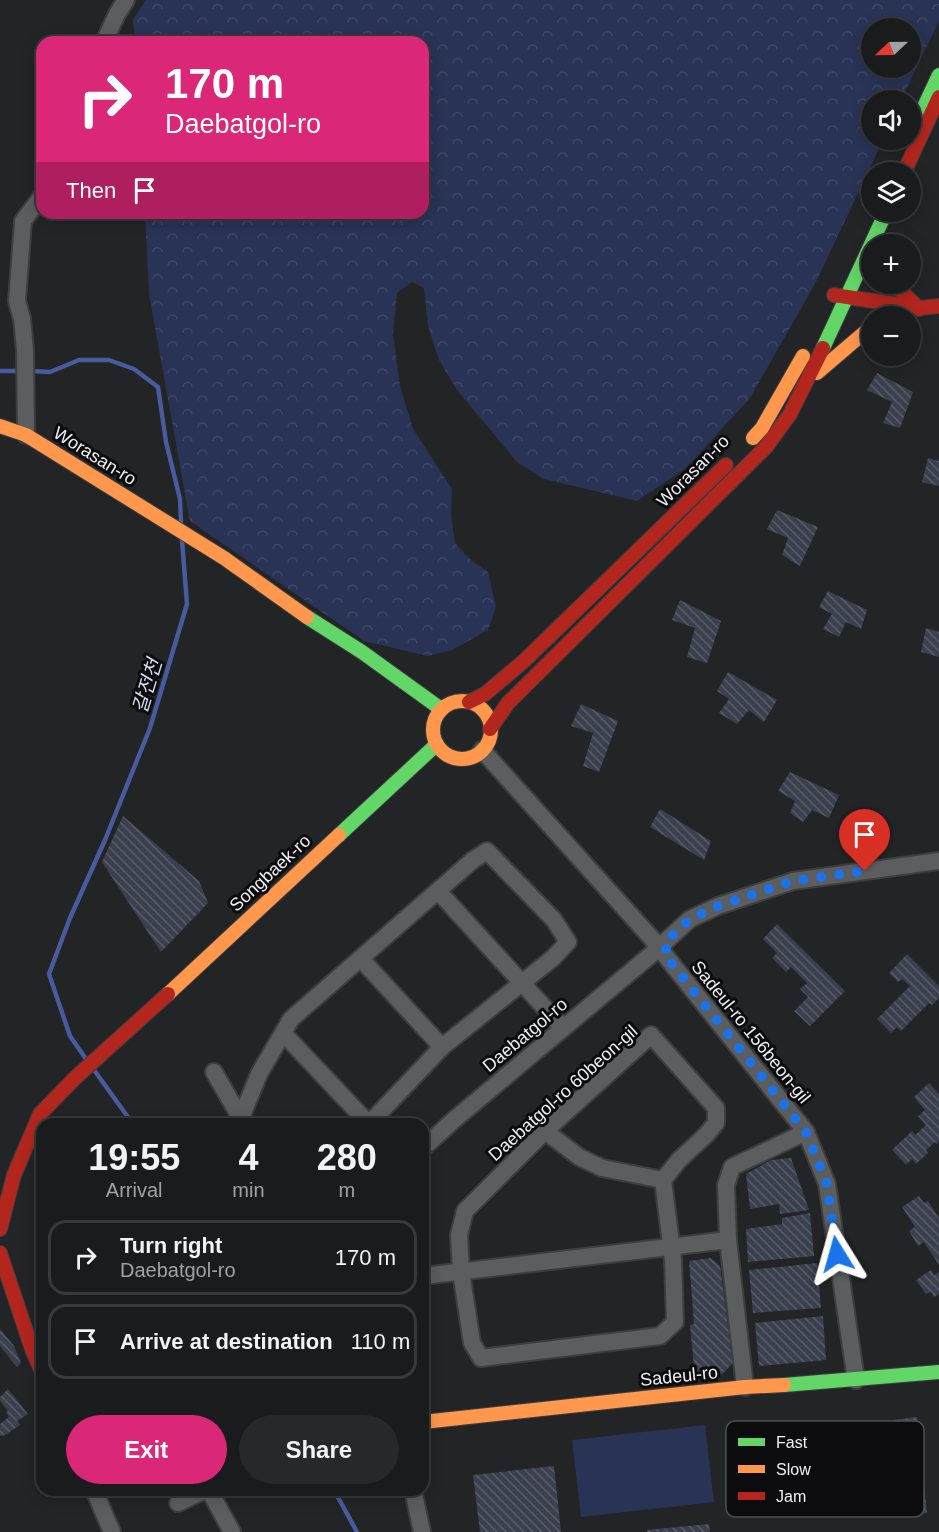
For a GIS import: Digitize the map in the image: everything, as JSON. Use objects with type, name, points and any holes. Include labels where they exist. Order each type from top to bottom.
[{"type":"main road","points":[[921,111],[939,75]]},
{"type":"main road","points":[[909,162],[939,97]]},
{"type":"main road","name":"Worasan-ro","points":[[469,702],[485,694],[524,661],[762,429],[812,340],[840,297],[868,222]]},
{"type":"main road","points":[[490,729],[508,703],[766,447],[790,414],[804,388],[840,297],[881,222]]},
{"type":"main road","points":[[905,294],[918,306]]},
{"type":"main road","points":[[840,297],[905,306]]},
{"type":"main road","points":[[921,308],[939,306]]},
{"type":"main road","points":[[804,388],[823,365],[861,335]]},
{"type":"main road","name":"Worasan-ro","points":[[0,426],[26,435],[224,558],[441,709]]},
{"type":"main road","points":[[454,702],[476,704],[487,715],[490,729],[490,737],[482,750],[469,758],[454,758],[447,755],[437,744],[433,730],[436,715],[441,709],[454,702]]},
{"type":"main road","name":"Songbaek-ro","points":[[38,1118],[75,1078],[130,1030],[437,744]]},
{"type":"main road","name":"Songbaek-ro","points":[[0,1229],[14,1175],[36,1123]]},
{"type":"main road","points":[[0,1253],[36,1358]]},
{"type":"main road","name":"Sadeul-ro","points":[[429,1421],[745,1387],[939,1372]]},
{"type":"street","points":[[107,36],[126,0]]},
{"type":"street","name":"Worasan-ro","points":[[26,435],[25,350],[22,319],[17,301],[23,221],[36,203]]},
{"type":"street","name":"Sadeul-ro 156beon-gil","points":[[482,750],[659,948],[806,1132],[827,1184],[856,1380]]},
{"type":"street","points":[[243,1118],[259,1074],[291,1019],[473,860],[487,851],[555,920],[568,942],[442,1047],[375,1118]]},
{"type":"street","name":"Daebatgol-ro","points":[[429,1142],[659,948],[690,919],[718,906],[793,881],[939,861]]},
{"type":"street","points":[[438,891],[563,1028]]},
{"type":"street","points":[[361,959],[442,1047]]},
{"type":"street","points":[[283,1033],[363,1118]]},
{"type":"street","name":"Daebatgol-ro 60beon-gil","points":[[651,1035],[716,1108],[716,1123],[663,1180],[672,1247],[675,1322],[660,1336],[481,1358],[472,1343],[461,1272],[459,1235],[465,1211],[545,1131],[651,1035]]},
{"type":"street","points":[[214,1072],[240,1118]]},
{"type":"street","points":[[545,1131],[579,1157],[602,1168],[663,1180]]},
{"type":"street","points":[[745,1387],[728,1240],[726,1185],[732,1167],[806,1132]]},
{"type":"street","points":[[429,1275],[728,1240]]},
{"type":"street","points":[[97,1496],[112,1532]]},
{"type":"street","points":[[178,1503],[194,1496]]},
{"type":"street","points":[[211,1496],[232,1532]]},
{"type":"street","points":[[414,1496],[422,1532]]},
{"type":"green space","points":[[146,0],[939,0],[939,21],[921,58],[921,18],[861,18],[861,78],[912,78],[906,90],[861,90],[861,150],[878,150],[873,162],[861,162],[861,187],[816,282],[750,398],[686,468],[637,501],[544,479],[517,462],[457,390],[439,360],[428,326],[424,288],[412,282],[397,293],[393,333],[400,386],[413,429],[452,489],[451,514],[455,543],[472,561],[488,572],[496,607],[488,630],[452,650],[428,656],[364,641],[190,521],[149,294],[145,219],[429,219],[429,36],[134,36],[133,19]]},
{"type":"green space","points":[[705,1425],[714,1502],[581,1517],[572,1440]]},
{"type":"building","points":[[877,373],[913,392],[900,428],[883,423],[892,402],[867,390]]},
{"type":"building","points":[[928,458],[939,461],[939,486],[922,482]]},
{"type":"building","points":[[777,510],[818,527],[800,566],[782,555],[788,538],[767,529]]},
{"type":"building","points":[[828,591],[867,610],[861,629],[846,622],[839,637],[823,629],[832,614],[819,607]]},
{"type":"building","points":[[680,600],[721,621],[707,663],[687,657],[695,628],[672,620]]},
{"type":"building","points":[[926,628],[939,632],[939,657],[921,652]]},
{"type":"building","points":[[728,672],[777,700],[764,722],[749,710],[737,724],[719,713],[729,699],[717,691]]},
{"type":"building","points":[[581,704],[618,721],[599,772],[583,766],[593,733],[571,726]]},
{"type":"building","points":[[790,772],[839,795],[829,818],[812,810],[803,822],[790,813],[795,801],[778,791]]},
{"type":"building","points":[[660,809],[711,841],[704,860],[650,827]]},
{"type":"building","points":[[123,816],[199,881],[208,903],[161,952],[102,862]]},
{"type":"building","points":[[777,924],[845,991],[810,1026],[794,1011],[808,997],[800,989],[807,983],[791,967],[786,972],[772,958],[777,953],[763,939]]},
{"type":"building","points":[[907,954],[939,986],[939,998],[932,1005],[929,1003],[901,1031],[897,1027],[891,1033],[877,1019],[910,986],[902,979],[898,982],[889,973]]},
{"type":"building","points":[[929,1083],[939,1094],[939,1141],[926,1150],[928,1153],[916,1164],[912,1159],[906,1165],[892,1150],[912,1131],[915,1135],[926,1125],[918,1116],[925,1110],[914,1097]]},
{"type":"building","points":[[791,1158],[809,1210],[780,1214],[779,1204],[750,1209],[746,1174],[771,1160]]},
{"type":"building","points":[[919,1196],[924,1203],[928,1201],[939,1218],[939,1265],[924,1242],[918,1246],[909,1231],[915,1227],[902,1207]]},
{"type":"building","points":[[810,1213],[814,1256],[748,1262],[746,1229],[782,1224],[782,1218]]},
{"type":"building","points":[[711,1258],[720,1266],[733,1363],[722,1374],[695,1376],[690,1325],[694,1324],[689,1261]]},
{"type":"building","points":[[817,1263],[821,1308],[753,1313],[749,1270]]},
{"type":"building","points":[[931,1270],[934,1275],[939,1272],[939,1294],[934,1297],[931,1292],[926,1294],[916,1280]]},
{"type":"building","points":[[823,1316],[826,1360],[759,1366],[755,1323]]},
{"type":"building","points":[[0,1329],[14,1346],[21,1363],[17,1367],[0,1346]]},
{"type":"building","points":[[8,1389],[28,1414],[17,1421],[20,1425],[0,1436],[0,1424],[9,1417],[0,1397]]},
{"type":"building","points":[[917,1417],[917,1421],[894,1421]]},
{"type":"building","points":[[554,1466],[561,1532],[480,1532],[473,1475]]},
{"type":"building","points":[[924,1484],[927,1513],[924,1513]]},
{"type":"building","points":[[709,1524],[710,1532],[647,1532],[647,1530]]},
{"type":"waterway","name":"갈전천","points":[[30,371],[50,372],[79,360],[109,360],[134,369],[158,387],[166,442],[180,499],[181,523]]},
{"type":"waterway","name":"갈전천","points":[[0,371],[21,371]]},
{"type":"waterway","name":"갈전천","points":[[86,1059],[70,1036],[49,974],[70,918],[105,840],[150,728],[187,604],[182,540]]},
{"type":"waterway","name":"갈전천","points":[[94,1070],[129,1118]]},
{"type":"waterway","name":"갈전천","points":[[337,1496],[357,1532]]},
{"type":"traffic: fast","points":[[923,109],[939,75]]},
{"type":"traffic: fast","points":[[823,348],[881,222]]},
{"type":"traffic: fast","points":[[307,617],[362,652],[441,709]]},
{"type":"traffic: fast","points":[[339,835],[437,744]]},
{"type":"traffic: fast","points":[[784,1385],[939,1372]]},
{"type":"traffic: slow","points":[[817,373],[861,335]]},
{"type":"traffic: slow","points":[[753,438],[762,428],[803,356]]},
{"type":"traffic: slow","points":[[0,426],[26,435],[224,558],[307,617]]},
{"type":"traffic: slow","points":[[462,701],[473,703],[486,714],[491,730],[489,741],[478,754],[462,759],[451,757],[438,746],[433,730],[435,719],[446,706],[462,701]]},
{"type":"traffic: slow","points":[[168,994],[339,835]]},
{"type":"traffic: slow","points":[[429,1421],[745,1387],[784,1385]]},
{"type":"traffic: jam","points":[[909,162],[939,97]]},
{"type":"traffic: jam","points":[[904,294],[916,306]]},
{"type":"traffic: jam","points":[[834,295],[920,308],[939,306]]},
{"type":"traffic: jam","points":[[490,729],[508,703],[766,447],[790,414],[823,348]]},
{"type":"traffic: jam","points":[[469,702],[485,694],[524,661],[726,465]]},
{"type":"traffic: jam","points":[[38,1118],[75,1078],[168,994]]},
{"type":"traffic: jam","points":[[0,1229],[14,1175],[36,1123]]},
{"type":"traffic: jam","points":[[0,1253],[36,1358]]},
{"type":"route","points":[[837,1254],[827,1184],[806,1132],[664,954],[667,947],[665,942],[690,919],[718,906],[793,881],[865,871]]}]
